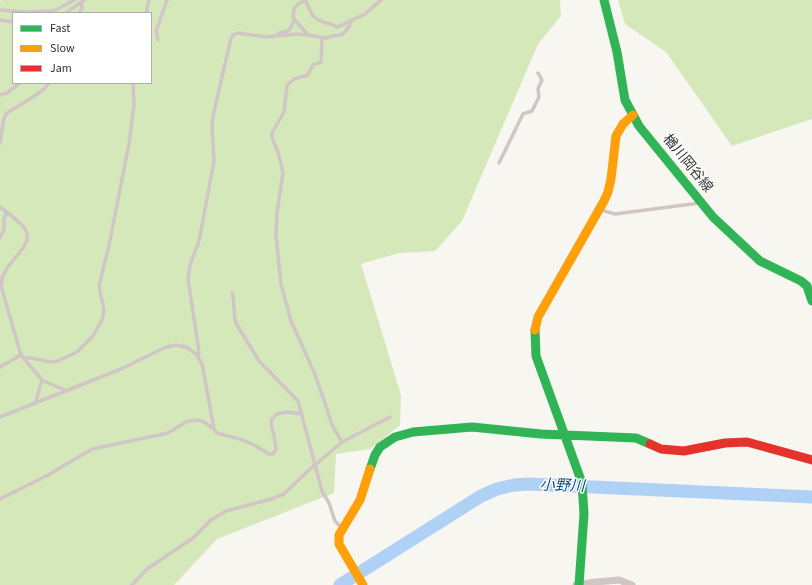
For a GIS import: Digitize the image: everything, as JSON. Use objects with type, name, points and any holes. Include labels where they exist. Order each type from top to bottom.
[{"type":"street","name":"楢川岡谷線","points":[[604,0],[617,52],[625,100],[639,126],[660,154],[723,227],[760,261],[810,286],[812,301]]},
{"type":"street","points":[[579,585],[584,514],[583,486],[536,356],[535,331],[538,317],[608,192],[616,136],[622,124],[632,115]]},
{"type":"street","points":[[363,585],[339,544],[339,535],[360,500],[375,455],[380,447],[395,437],[413,432],[472,426],[565,435],[636,438],[661,449],[684,451],[725,443],[747,442],[812,460]]},
{"type":"street","points":[[574,585],[619,580],[632,585]]},
{"type":"lane","points":[[0,10],[49,12],[56,10],[74,0]]},
{"type":"lane","points":[[146,12],[149,0]]},
{"type":"lane","points":[[158,40],[156,31],[167,0]]},
{"type":"lane","points":[[277,36],[279,33],[290,29],[294,20],[294,9],[298,4],[305,1],[313,16],[318,20],[338,27],[365,14],[381,0]]},
{"type":"lane","points":[[67,12],[82,1]]},
{"type":"lane","points":[[80,12],[82,8],[82,1]]},
{"type":"lane","points":[[0,20],[12,22]]},
{"type":"lane","points":[[294,20],[300,24],[308,35]]},
{"type":"lane","points":[[198,356],[199,352],[188,279],[190,265],[199,241],[214,161],[212,127],[226,55],[231,38],[233,35],[238,33],[266,37],[297,34],[322,38],[341,35],[350,25],[351,20]]},
{"type":"lane","points":[[322,38],[321,62],[313,65],[308,75],[294,80],[287,85],[284,112],[272,133],[272,138],[278,152],[283,173],[278,206],[276,235],[281,284],[291,321],[314,372],[332,425],[342,442]]},
{"type":"lane","points":[[499,163],[523,114],[532,111],[539,97],[538,89],[542,80],[538,73]]},
{"type":"lane","points":[[0,95],[7,93],[19,84]]},
{"type":"lane","points":[[0,143],[4,118],[7,113],[36,95],[48,84]]},
{"type":"lane","points":[[0,367],[22,357],[51,362],[58,361],[77,352],[93,336],[102,320],[104,310],[100,286],[129,144],[134,105],[134,84]]},
{"type":"lane","points":[[599,210],[615,214],[701,203]]},
{"type":"lane","points":[[0,207],[24,227],[27,233],[27,240],[23,248],[7,268],[2,278],[1,286],[22,357],[42,380],[67,391]]},
{"type":"lane","points":[[0,238],[4,229],[4,219],[7,212]]},
{"type":"lane","points":[[232,293],[237,326],[259,361],[298,401],[322,490],[329,503],[335,521],[342,529]]},
{"type":"lane","points":[[0,417],[121,369],[166,347],[176,345],[186,347],[196,354],[202,364],[214,429]]},
{"type":"lane","points":[[35,404],[42,380]]},
{"type":"lane","points":[[0,499],[48,475],[92,449],[168,433],[188,421],[199,420],[214,429],[217,433],[243,440],[269,454],[273,454],[276,449],[271,424],[272,419],[276,414],[287,412],[302,414]]},
{"type":"lane","points":[[132,585],[147,569],[193,538],[211,520],[226,511],[284,494],[342,442],[390,416]]},
{"type":"green space","points":[[560,0],[561,16],[538,44],[462,221],[435,251],[399,253],[361,264],[401,395],[400,425],[370,449],[336,454],[334,493],[217,539],[174,585],[0,585],[0,1]]},
{"type":"green space","points":[[618,0],[812,0],[812,119],[732,146],[666,52],[625,24]]},
{"type":"waterway","name":"小野川","points":[[340,585],[481,496],[497,489],[514,485],[528,484],[812,497]]},
{"type":"traffic: fast","points":[[604,0],[617,52],[625,100],[639,126],[713,217],[760,261],[801,281],[807,286],[812,301]]},
{"type":"traffic: fast","points":[[535,330],[536,356],[582,483],[584,514],[579,585]]},
{"type":"traffic: fast","points":[[370,469],[375,455],[380,447],[395,437],[413,432],[472,427],[541,434],[636,438],[650,444]]},
{"type":"traffic: slow","points":[[535,330],[538,317],[604,201],[611,179],[616,136],[623,124],[633,115]]},
{"type":"traffic: slow","points":[[363,585],[339,544],[339,535],[360,500],[370,469]]},
{"type":"traffic: jam","points":[[650,444],[661,449],[684,451],[725,443],[747,442],[812,460]]}]
